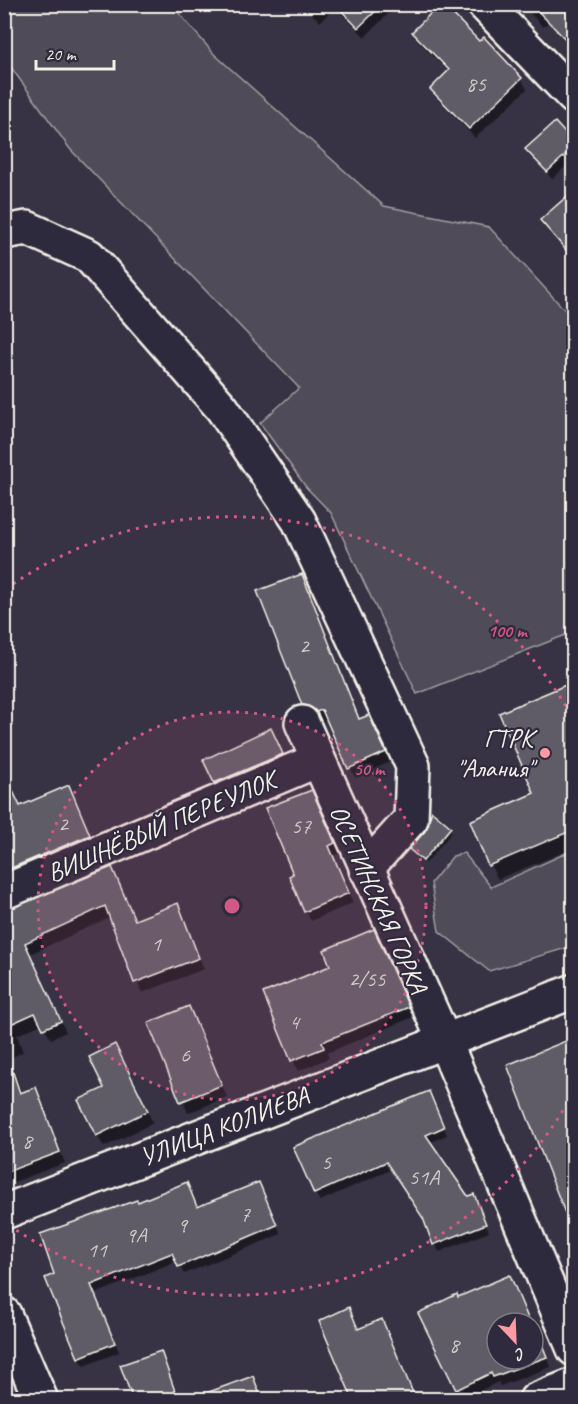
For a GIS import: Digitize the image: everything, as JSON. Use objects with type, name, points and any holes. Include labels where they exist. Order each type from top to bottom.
[{"type":"street","points":[[484,4],[573,97]]},
{"type":"street","points":[[4,232],[27,228],[89,256],[222,408],[299,521],[413,766],[411,819],[366,869]]},
{"type":"street","name":"ОСЕТИНСКАЯ ГОРКА","points":[[302,723],[444,1040],[573,1349]]},
{"type":"street","name":"ВИШНЁВЫЙ ПЕРЕУЛОК","points":[[4,892],[318,760]]},
{"type":"street","name":"УЛИЦА КОЛИЕВА","points":[[4,1212],[573,991]]},
{"type":"street","points":[[4,1314],[41,1400]]},
{"type":"street","points":[[536,1400],[573,1385]]},
{"type":"shaded area","points":[[4,5],[172,5],[214,54],[384,206],[489,227],[573,319],[573,632],[417,694],[331,513],[306,487],[260,423],[299,388],[70,149],[5,59]]},
{"type":"shaded area","points":[[573,850],[573,946],[489,971],[439,931],[431,883],[453,856],[464,853],[491,887]]},
{"type":"building","points":[[335,4],[383,4],[358,28]]},
{"type":"building","points":[[440,4],[443,4],[479,41],[484,37],[522,78],[469,129],[430,89],[449,70],[412,32]]},
{"type":"building","points":[[531,4],[573,4],[573,47]]},
{"type":"building","points":[[555,122],[573,142],[573,148],[547,172],[525,149]]},
{"type":"building","points":[[573,191],[573,258],[540,220]]},
{"type":"building","points":[[302,574],[359,719],[369,715],[386,752],[348,769],[322,710],[316,712],[302,705],[257,591]]},
{"type":"building","name":"ГТРК \"Алания\"","points":[[573,682],[573,830],[488,866],[470,821],[534,793],[499,713]]},
{"type":"building","points":[[271,728],[283,754],[214,783],[203,760]]},
{"type":"building","points":[[4,772],[20,806],[69,785],[90,835],[4,871]]},
{"type":"building","points":[[312,790],[335,843],[329,846],[349,893],[304,912],[289,876],[293,874],[265,808]]},
{"type":"building","points":[[432,811],[451,827],[423,861],[409,849],[425,831]]},
{"type":"building","points":[[112,867],[135,920],[178,903],[199,958],[134,983],[105,906],[25,943],[61,1021],[43,1029],[35,1013],[4,1027],[4,910]]},
{"type":"building","points":[[374,929],[409,1007],[322,1042],[324,1048],[291,1061],[263,993],[330,966],[324,950]]},
{"type":"building","points":[[189,1006],[222,1085],[180,1102],[148,1023]]},
{"type":"building","points":[[573,1038],[573,1230],[572,1231],[507,1065]]},
{"type":"building","points":[[115,1044],[148,1111],[96,1136],[78,1100],[104,1088],[89,1057]]},
{"type":"building","points":[[4,1057],[8,1057],[20,1093],[36,1087],[60,1152],[4,1173]]},
{"type":"building","points":[[429,1091],[444,1127],[426,1135],[468,1196],[474,1194],[486,1224],[433,1245],[423,1218],[386,1162],[314,1194],[293,1147]]},
{"type":"building","points":[[187,1182],[197,1207],[259,1182],[277,1225],[178,1267],[172,1253],[91,1285],[115,1343],[78,1358],[45,1278],[54,1274],[40,1234],[137,1200],[138,1202]]},
{"type":"building","points":[[510,1275],[525,1311],[485,1311],[485,1371],[509,1371],[493,1377],[491,1373],[456,1390],[418,1313],[457,1294],[458,1297]]},
{"type":"building","points":[[349,1307],[358,1329],[382,1319],[416,1400],[353,1400],[319,1321]]},
{"type":"building","points":[[161,1351],[176,1394],[161,1400],[133,1400],[120,1365]]},
{"type":"building","points":[[253,1376],[262,1400],[195,1400],[195,1397]]},
{"type":"place","name":"ГТРК \"Алания\"","points":[[545,753]]}]
